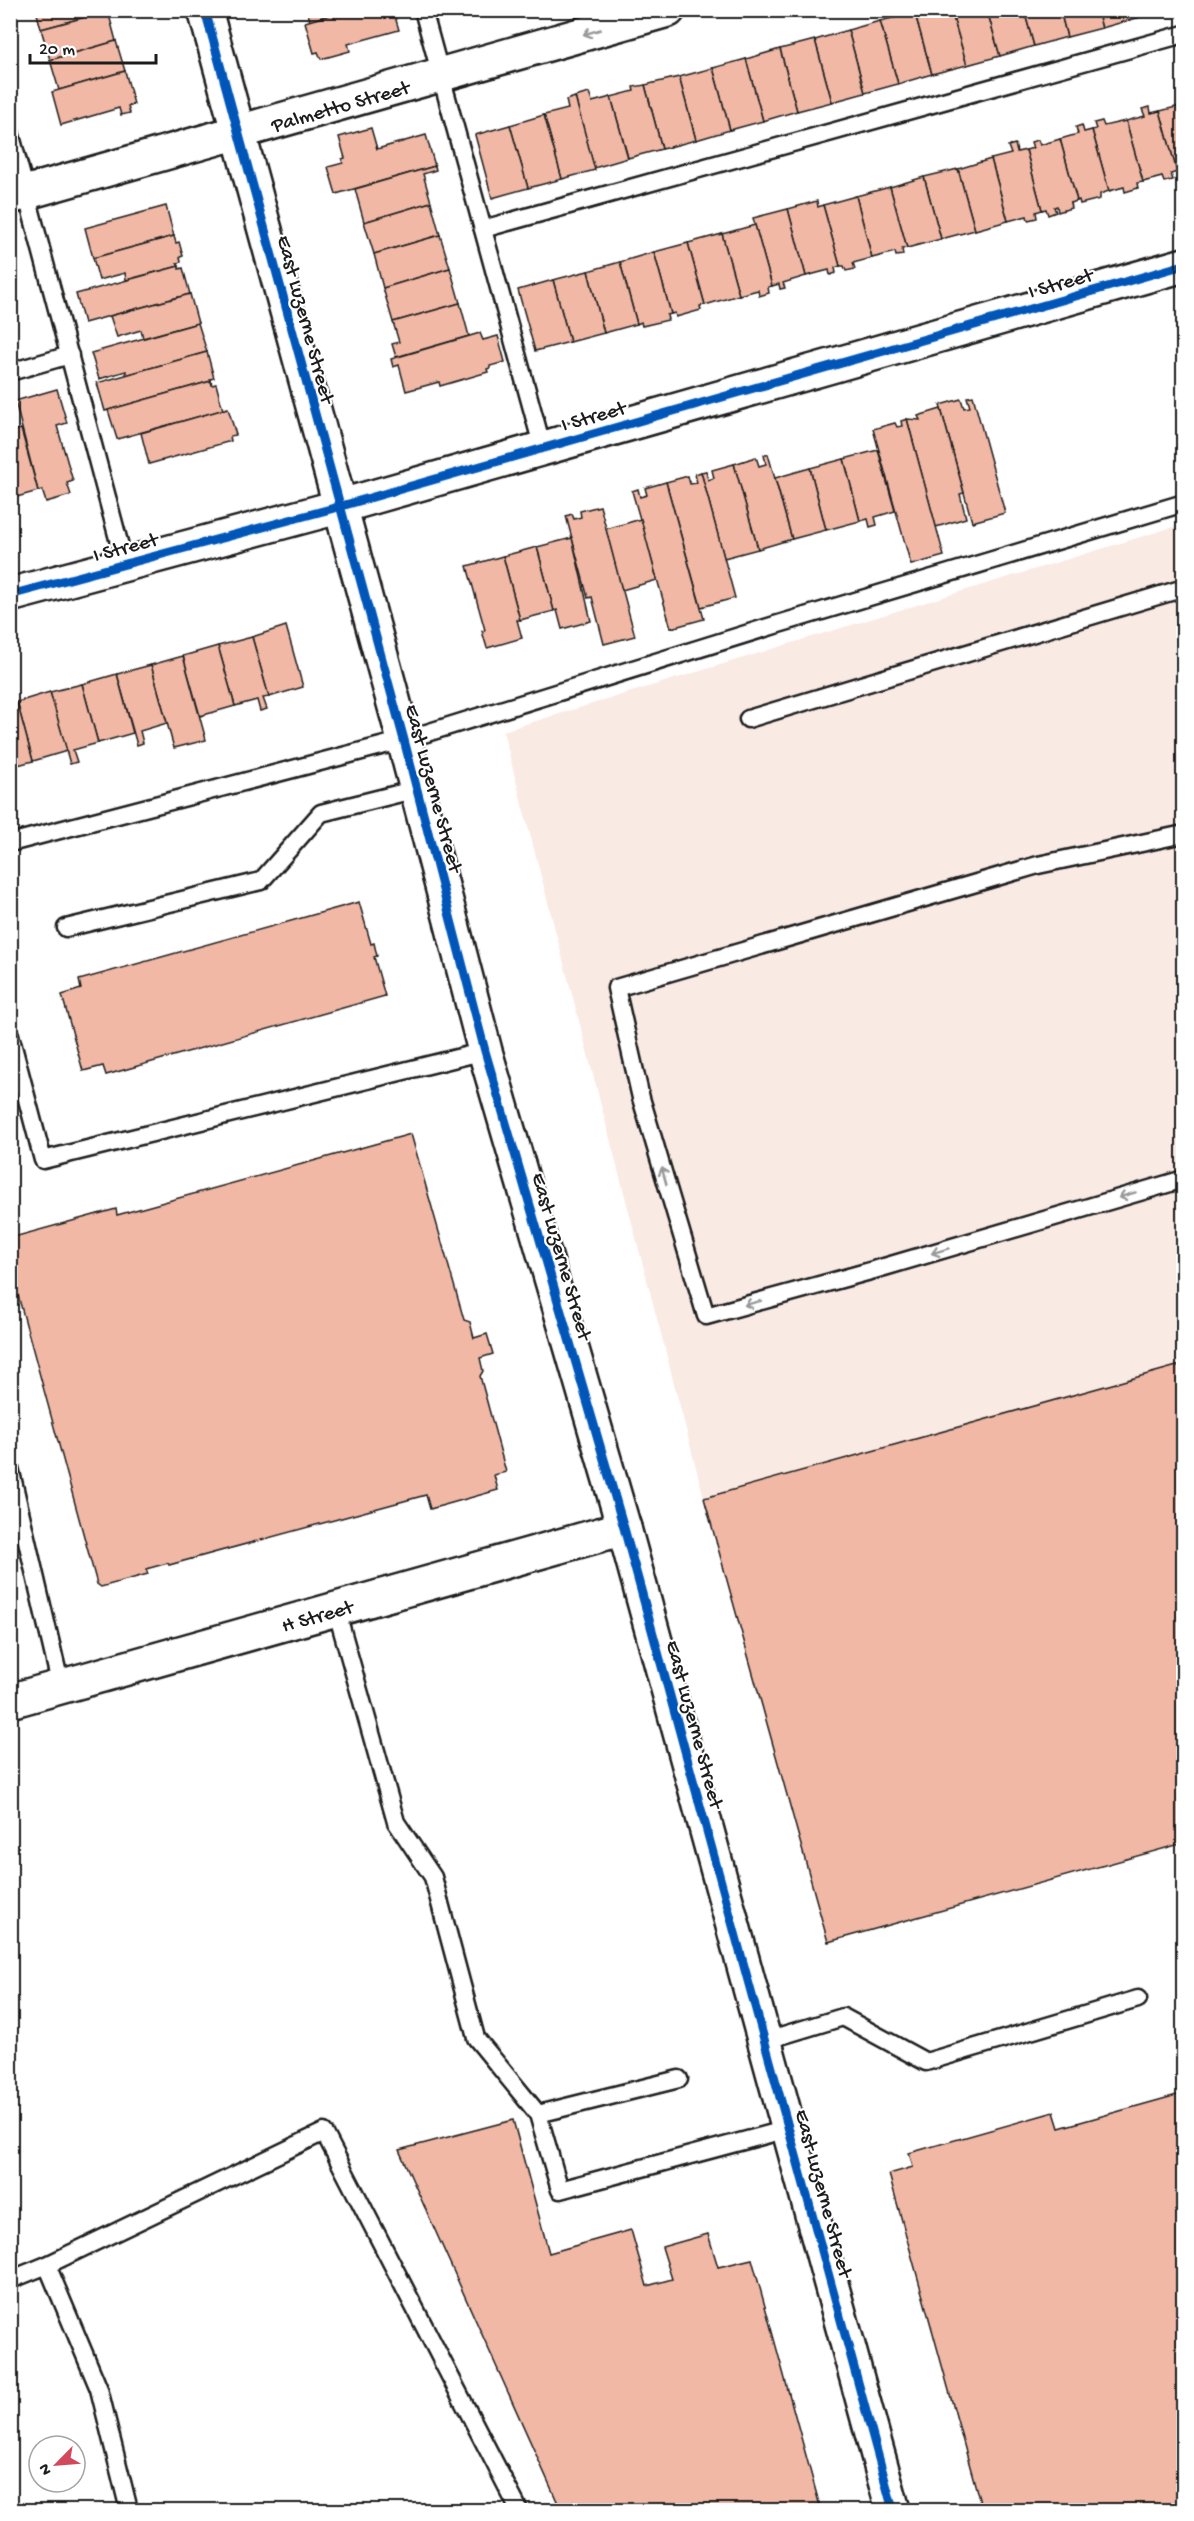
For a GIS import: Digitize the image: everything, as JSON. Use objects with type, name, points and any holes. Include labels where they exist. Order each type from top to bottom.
[{"type":"street","name":"East Luzerne Street","points":[[205,10],[338,507],[404,740],[485,1051],[624,1528],[893,2511]]},
{"type":"street","name":"Palmetto Street","points":[[19,195],[668,10]]},
{"type":"street","name":"I Street","points":[[10,595],[338,507],[1184,265]]},
{"type":"street","name":"H Street","points":[[10,1701],[624,1528]]},
{"type":"lane","points":[[423,10],[543,448]]},
{"type":"lane","points":[[483,229],[1184,34]]},
{"type":"lane","points":[[10,132],[19,195],[70,355],[125,565]]},
{"type":"lane","points":[[10,372],[70,355]]},
{"type":"lane","points":[[10,843],[404,740],[775,625],[1184,503]]},
{"type":"lane","points":[[748,719],[1184,588]]},
{"type":"lane","points":[[66,928],[261,881],[321,813],[417,789]]},
{"type":"lane","points":[[1184,834],[1038,865],[616,988],[641,1098],[706,1316],[874,1270],[1184,1179]]},
{"type":"lane","points":[[10,1035],[43,1160],[485,1051]]},
{"type":"lane","points":[[10,1468],[60,1687]]},
{"type":"lane","points":[[336,1609],[396,1822],[433,1877],[476,2038],[538,2114],[560,2190],[788,2129]]},
{"type":"lane","points":[[764,2041],[843,2017],[926,2062],[1138,1999]]},
{"type":"lane","points":[[538,2114],[679,2079]]},
{"type":"lane","points":[[10,2280],[47,2265],[324,2133],[519,2511]]},
{"type":"lane","points":[[47,2265],[99,2390],[129,2511]]},
{"type":"shaded area","points":[[1183,524],[1183,1843],[828,1942],[704,1498],[503,731]]},
{"type":"building","points":[[36,10],[108,10],[108,11],[41,29]]},
{"type":"building","points":[[307,10],[347,10],[310,21]]},
{"type":"building","points":[[347,10],[393,10],[399,30],[348,44],[350,51],[321,59],[318,52],[314,53],[305,22]]},
{"type":"building","points":[[903,10],[914,10],[932,74],[898,84],[880,21],[905,15]]},
{"type":"building","points":[[914,10],[951,10],[967,65],[932,74]]},
{"type":"building","points":[[951,10],[987,10],[1000,56],[967,65]]},
{"type":"building","points":[[987,10],[1024,10],[1034,46],[1000,56]]},
{"type":"building","points":[[1024,10],[1060,10],[1067,37],[1034,46]]},
{"type":"building","points":[[1060,10],[1097,10],[1102,28],[1067,37]]},
{"type":"building","points":[[1097,10],[1135,10],[1137,18],[1102,28]]},
{"type":"building","points":[[1135,10],[1163,10],[1137,18]]},
{"type":"building","points":[[108,11],[116,41],[50,60],[41,29]]},
{"type":"building","points":[[880,21],[898,84],[865,93],[848,30]]},
{"type":"building","points":[[848,30],[865,93],[832,102],[815,40]]},
{"type":"building","points":[[815,40],[832,102],[797,111],[780,49]]},
{"type":"building","points":[[116,41],[125,71],[59,90],[50,60]]},
{"type":"building","points":[[780,49],[797,111],[763,121],[746,59]]},
{"type":"building","points":[[746,59],[763,121],[730,130],[713,68]]},
{"type":"building","points":[[713,68],[730,130],[696,140],[679,77]]},
{"type":"building","points":[[125,71],[134,104],[128,106],[130,113],[121,115],[119,108],[61,125],[52,92]]},
{"type":"building","points":[[679,77],[696,140],[662,149],[645,85]]},
{"type":"building","points":[[645,85],[662,149],[628,158],[611,97],[634,91],[633,87]]},
{"type":"building","points":[[589,93],[592,102],[611,97],[628,158],[594,168],[575,97]]},
{"type":"building","points":[[575,97],[595,170],[562,179],[544,115],[568,109],[566,100]]},
{"type":"building","points":[[1184,105],[1184,171],[1177,172],[1160,111]]},
{"type":"building","points":[[1150,107],[1151,113],[1160,111],[1177,172],[1171,174],[1173,180],[1164,182],[1162,177],[1143,182],[1126,121],[1145,116],[1142,109]]},
{"type":"building","points":[[544,115],[562,179],[528,188],[510,125]]},
{"type":"building","points":[[1102,121],[1104,126],[1126,121],[1143,182],[1137,183],[1138,188],[1125,192],[1124,187],[1109,191],[1092,130],[1096,129],[1094,123]]},
{"type":"building","points":[[510,125],[528,188],[492,198],[475,135]]},
{"type":"building","points":[[1082,125],[1084,132],[1092,130],[1109,191],[1100,194],[1100,199],[1080,204],[1079,200],[1077,201],[1060,139],[1078,134],[1076,127]]},
{"type":"building","points":[[371,128],[377,149],[426,135],[435,166],[336,194],[328,167],[343,163],[342,159],[345,158],[339,137]]},
{"type":"building","points":[[1060,139],[1077,201],[1070,203],[1071,208],[1058,212],[1057,206],[1054,207],[1056,212],[1048,215],[1046,209],[1042,210],[1026,150],[1033,148],[1031,142],[1038,140],[1040,145]]},
{"type":"building","points":[[1015,144],[1017,152],[1026,150],[1042,210],[1036,212],[1037,218],[1028,220],[1027,216],[1008,221],[991,159],[1011,154],[1008,146]]},
{"type":"building","points":[[991,159],[1008,221],[975,230],[958,169]]},
{"type":"building","points":[[435,166],[436,170],[423,174],[431,202],[364,222],[355,189]]},
{"type":"building","points":[[958,169],[975,230],[941,239],[924,177]]},
{"type":"building","points":[[924,177],[941,239],[907,248],[890,187]]},
{"type":"building","points":[[890,187],[907,248],[902,249],[903,255],[896,256],[895,252],[872,258],[856,196]]},
{"type":"building","points":[[856,196],[872,258],[853,263],[855,269],[846,271],[844,266],[840,266],[823,205]]},
{"type":"building","points":[[817,201],[818,207],[823,205],[840,266],[835,268],[836,273],[830,275],[829,270],[806,276],[788,209]]},
{"type":"building","points":[[431,202],[440,235],[374,254],[364,222]]},
{"type":"building","points":[[166,206],[174,236],[93,258],[85,228]]},
{"type":"building","points":[[788,209],[806,276],[783,283],[785,288],[780,289],[779,284],[772,286],[753,218]]},
{"type":"building","points":[[755,225],[772,286],[768,287],[769,293],[759,296],[758,290],[739,295],[722,234]]},
{"type":"building","points":[[722,234],[739,295],[705,305],[688,243]]},
{"type":"building","points":[[440,235],[450,268],[383,288],[374,254]]},
{"type":"building","points":[[174,236],[176,243],[179,242],[183,256],[180,257],[181,262],[177,263],[179,266],[126,280],[125,273],[99,280],[93,258]]},
{"type":"building","points":[[688,243],[705,305],[700,306],[701,310],[676,317],[675,313],[671,314],[654,252]]},
{"type":"building","points":[[654,252],[671,314],[667,315],[668,320],[642,326],[641,322],[637,324],[620,262]]},
{"type":"building","points":[[620,262],[637,324],[604,333],[588,271]]},
{"type":"building","points":[[179,266],[179,269],[183,268],[190,294],[84,323],[76,294]]},
{"type":"building","points":[[450,268],[460,303],[393,322],[383,288]]},
{"type":"building","points":[[588,271],[604,333],[570,342],[553,280]]},
{"type":"building","points":[[553,280],[570,342],[535,351],[518,290]]},
{"type":"building","points":[[190,294],[198,323],[143,338],[141,330],[117,337],[110,316]]},
{"type":"building","points":[[460,303],[469,336],[396,357],[392,344],[399,342],[393,322]]},
{"type":"building","points":[[198,323],[207,352],[126,375],[126,371],[99,379],[91,353]]},
{"type":"building","points":[[480,333],[483,340],[498,336],[505,362],[490,366],[487,369],[488,372],[440,386],[439,382],[406,391],[399,365],[393,367],[391,359]]},
{"type":"building","points":[[207,352],[214,378],[210,379],[211,381],[105,411],[97,383]]},
{"type":"building","points":[[211,381],[212,385],[216,384],[223,410],[117,439],[108,410]]},
{"type":"building","points":[[57,389],[67,423],[57,426],[73,481],[67,483],[71,495],[46,502],[42,490],[38,491],[15,401]]},
{"type":"building","points":[[973,396],[1005,513],[972,522],[940,405],[961,399],[964,408],[970,407],[967,397]]},
{"type":"building","points":[[228,408],[236,435],[230,436],[231,441],[149,464],[141,433]]},
{"type":"building","points":[[941,409],[964,493],[960,494],[966,518],[936,527],[907,419],[920,420],[918,416]]},
{"type":"building","points":[[907,419],[944,556],[911,565],[873,429],[895,423],[897,427],[902,426],[901,421]]},
{"type":"building","points":[[21,429],[38,491],[10,499],[10,432]]},
{"type":"building","points":[[878,450],[895,511],[875,517],[877,525],[870,527],[868,519],[860,521],[844,459]]},
{"type":"building","points":[[768,454],[792,539],[758,549],[734,464],[756,457],[759,466],[766,464],[764,455]]},
{"type":"building","points":[[844,459],[860,521],[826,530],[810,468]]},
{"type":"building","points":[[734,464],[758,549],[724,558],[701,472],[706,471],[708,480],[714,478],[712,470]]},
{"type":"building","points":[[810,468],[826,530],[792,539],[775,478]]},
{"type":"building","points":[[701,472],[735,598],[701,607],[666,482],[688,476],[690,484],[697,483],[695,474]]},
{"type":"building","points":[[666,482],[704,619],[671,628],[632,491],[638,489],[640,497],[647,495],[645,488]]},
{"type":"building","points":[[600,506],[635,636],[604,644],[592,597],[588,598],[566,516],[572,514],[574,519],[581,517],[580,511]]},
{"type":"building","points":[[641,519],[657,580],[622,590],[606,529]]},
{"type":"building","points":[[572,538],[591,621],[562,629],[557,610],[554,611],[537,547]]},
{"type":"building","points":[[537,547],[554,611],[520,620],[503,556]]},
{"type":"building","points":[[503,556],[520,620],[517,620],[522,638],[487,648],[482,631],[485,630],[467,566]]},
{"type":"building","points":[[286,626],[303,687],[269,697],[252,637]]},
{"type":"building","points":[[252,637],[269,697],[263,698],[267,709],[260,711],[257,700],[235,706],[218,646]]},
{"type":"building","points":[[218,646],[235,706],[200,716],[183,656]]},
{"type":"building","points":[[183,656],[206,740],[174,748],[151,665]]},
{"type":"building","points":[[151,665],[167,723],[140,731],[143,743],[137,745],[117,674]]},
{"type":"building","points":[[117,674],[133,733],[98,743],[82,684]]},
{"type":"building","points":[[82,684],[98,743],[73,750],[77,762],[70,764],[50,692]]},
{"type":"building","points":[[50,692],[67,751],[33,761],[17,702]]},
{"type":"building","points":[[17,702],[33,761],[10,767],[10,704]]},
{"type":"building","points":[[359,902],[371,944],[374,943],[377,956],[374,957],[385,996],[106,1075],[103,1066],[83,1071],[62,995],[81,989],[79,980]]},
{"type":"building","points":[[411,1134],[464,1320],[470,1322],[474,1338],[487,1334],[493,1354],[480,1358],[483,1371],[480,1376],[506,1472],[494,1475],[498,1490],[430,1509],[426,1495],[169,1565],[168,1563],[146,1569],[148,1574],[101,1587],[97,1584],[10,1266],[10,1238],[116,1209],[117,1215]]},
{"type":"building","points":[[1184,1364],[1184,1843],[828,1942],[704,1498]]},
{"type":"building","points":[[1184,2093],[1184,2507],[1170,2510],[982,2510],[889,2174],[913,2167],[909,2153],[1054,2112],[1059,2128]]},
{"type":"building","points":[[513,2120],[549,2253],[631,2230],[647,2286],[672,2279],[662,2247],[708,2234],[718,2267],[752,2259],[821,2510],[561,2510],[399,2150]]},
{"type":"cycle path","points":[[205,10],[404,740],[485,1051],[624,1528],[893,2510]]},
{"type":"cycle path","points":[[10,595],[338,507],[1184,265]]}]
